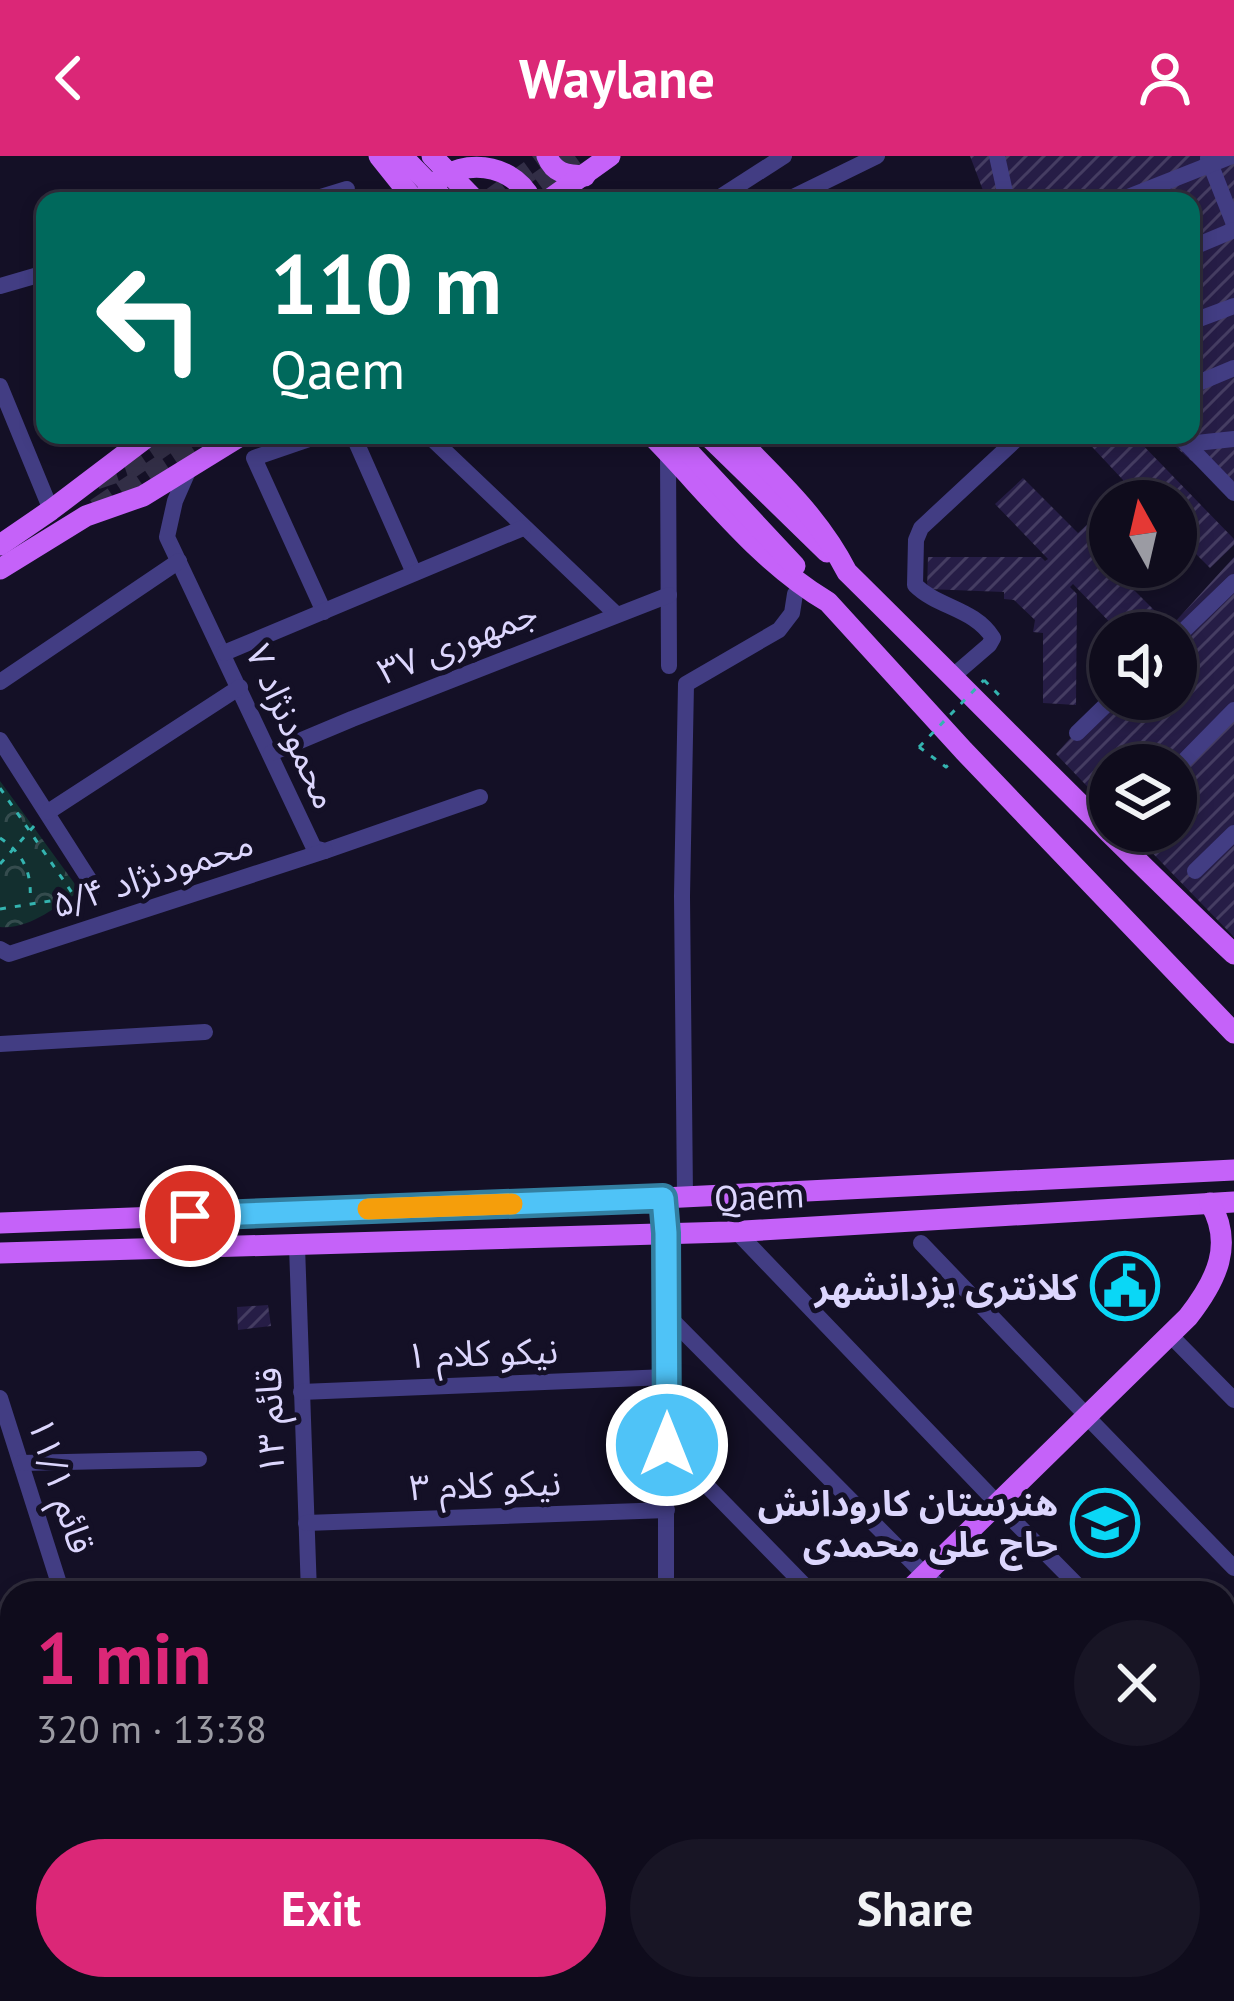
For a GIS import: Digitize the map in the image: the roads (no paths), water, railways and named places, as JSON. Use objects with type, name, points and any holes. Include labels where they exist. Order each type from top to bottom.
[{"type":"main road","points":[[379,156],[410,192]]},
{"type":"main road","points":[[401,156],[437,192]]},
{"type":"main road","points":[[432,156],[467,192]]},
{"type":"main road","points":[[547,156],[564,175],[584,176]]},
{"type":"main road","points":[[560,192],[610,156]]},
{"type":"main road","points":[[424,192],[440,172],[478,158],[505,166],[527,192]]},
{"type":"main road","points":[[0,544],[138,444]]},
{"type":"main road","points":[[0,568],[86,516],[143,496],[228,444]]},
{"type":"main road","points":[[671,444],[771,540],[964,751],[1234,1033]]},
{"type":"main road","points":[[671,444],[769,560],[828,602]]},
{"type":"main road","points":[[716,444],[1234,954]]},
{"type":"main road","points":[[743,444],[815,519],[847,572]]},
{"type":"main road","name":"Qaem","points":[[0,1223],[674,1198],[1234,1170]]},
{"type":"main road","points":[[666,1233],[674,1198]]},
{"type":"main road","name":"Qaem","points":[[0,1252],[737,1232],[1234,1202]]},
{"type":"main road","points":[[1090,1420],[1177,1342],[1213,1295],[1233,1248],[1227,1217],[1210,1203]]},
{"type":"main road","points":[[936,1581],[1188,1317],[1234,1279]]},
{"type":"street","points":[[728,192],[784,156]]},
{"type":"street","points":[[812,192],[877,156]]},
{"type":"street","points":[[997,156],[1004,192]]},
{"type":"street","points":[[1138,192],[1209,160],[1232,156]]},
{"type":"street","points":[[1200,244],[1234,227],[1209,160]]},
{"type":"street","points":[[336,192],[346,189]]},
{"type":"street","points":[[0,286],[36,276]]},
{"type":"street","points":[[1200,319],[1234,306]]},
{"type":"street","points":[[1200,382],[1234,368]]},
{"type":"street","points":[[0,386],[5,410],[51,510]]},
{"type":"street","points":[[1200,439],[1234,439]]},
{"type":"street","points":[[295,444],[254,458],[324,611]]},
{"type":"street","points":[[357,444],[414,573]]},
{"type":"street","points":[[437,444],[616,614]]},
{"type":"street","points":[[669,666],[671,444]]},
{"type":"street","points":[[953,676],[993,638],[963,610],[930,598],[915,585],[916,540],[921,528],[1012,444]]},
{"type":"street","points":[[1187,444],[1234,493]]},
{"type":"street","name":"محمودنژاد ۷","points":[[189,469],[175,500],[167,537],[314,848],[325,851],[480,797]]},
{"type":"street","points":[[224,653],[523,528]]},
{"type":"street","points":[[0,682],[179,561]]},
{"type":"street","points":[[1197,618],[1234,582]]},
{"type":"street","points":[[674,1198],[686,684],[779,630],[792,613],[795,594],[802,586]]},
{"type":"street","name":"جمهوری ۳۷","points":[[271,753],[669,595]]},
{"type":"street","points":[[48,812],[240,687]]},
{"type":"street","points":[[1197,748],[1234,710]]},
{"type":"street","points":[[1076,734],[1090,720]]},
{"type":"street","points":[[0,740],[94,887]]},
{"type":"street","points":[[1195,871],[1234,833]]},
{"type":"street","name":"محمودنژاد ۵/۴","points":[[0,949],[9,954],[325,851]]},
{"type":"street","points":[[0,1044],[206,1032]]},
{"type":"street","points":[[737,1232],[1073,1581]]},
{"type":"street","points":[[666,1233],[671,1581]]},
{"type":"street","points":[[921,1243],[1234,1568]]},
{"type":"street","name":"قائم ۱۳","points":[[297,1246],[308,1581]]},
{"type":"street","points":[[666,1314],[927,1581]]},
{"type":"street","points":[[1177,1342],[1234,1400]]},
{"type":"street","name":"نیکو کلام ۱","points":[[301,1393],[667,1378]]},
{"type":"street","name":"قائم ۱۱/۱","points":[[0,1398],[58,1581]]},
{"type":"street","points":[[667,1445],[800,1581]]},
{"type":"street","points":[[20,1463],[199,1459]]},
{"type":"street","name":"نیکو کلام ۳","points":[[306,1523],[667,1510]]},
{"type":"tunnel","points":[[500,192],[550,156]]},
{"type":"tunnel","points":[[525,192],[575,156]]},
{"type":"tunnel","points":[[96,479],[132,467],[166,444]]},
{"type":"tunnel","points":[[96,509],[194,444]]},
{"type":"place","name":"کلانتری یزدانشهر","points":[[1125,1286]]},
{"type":"place","name":"هنرستان کارودانش حاج علی محمدی","points":[[1105,1523]]}]
